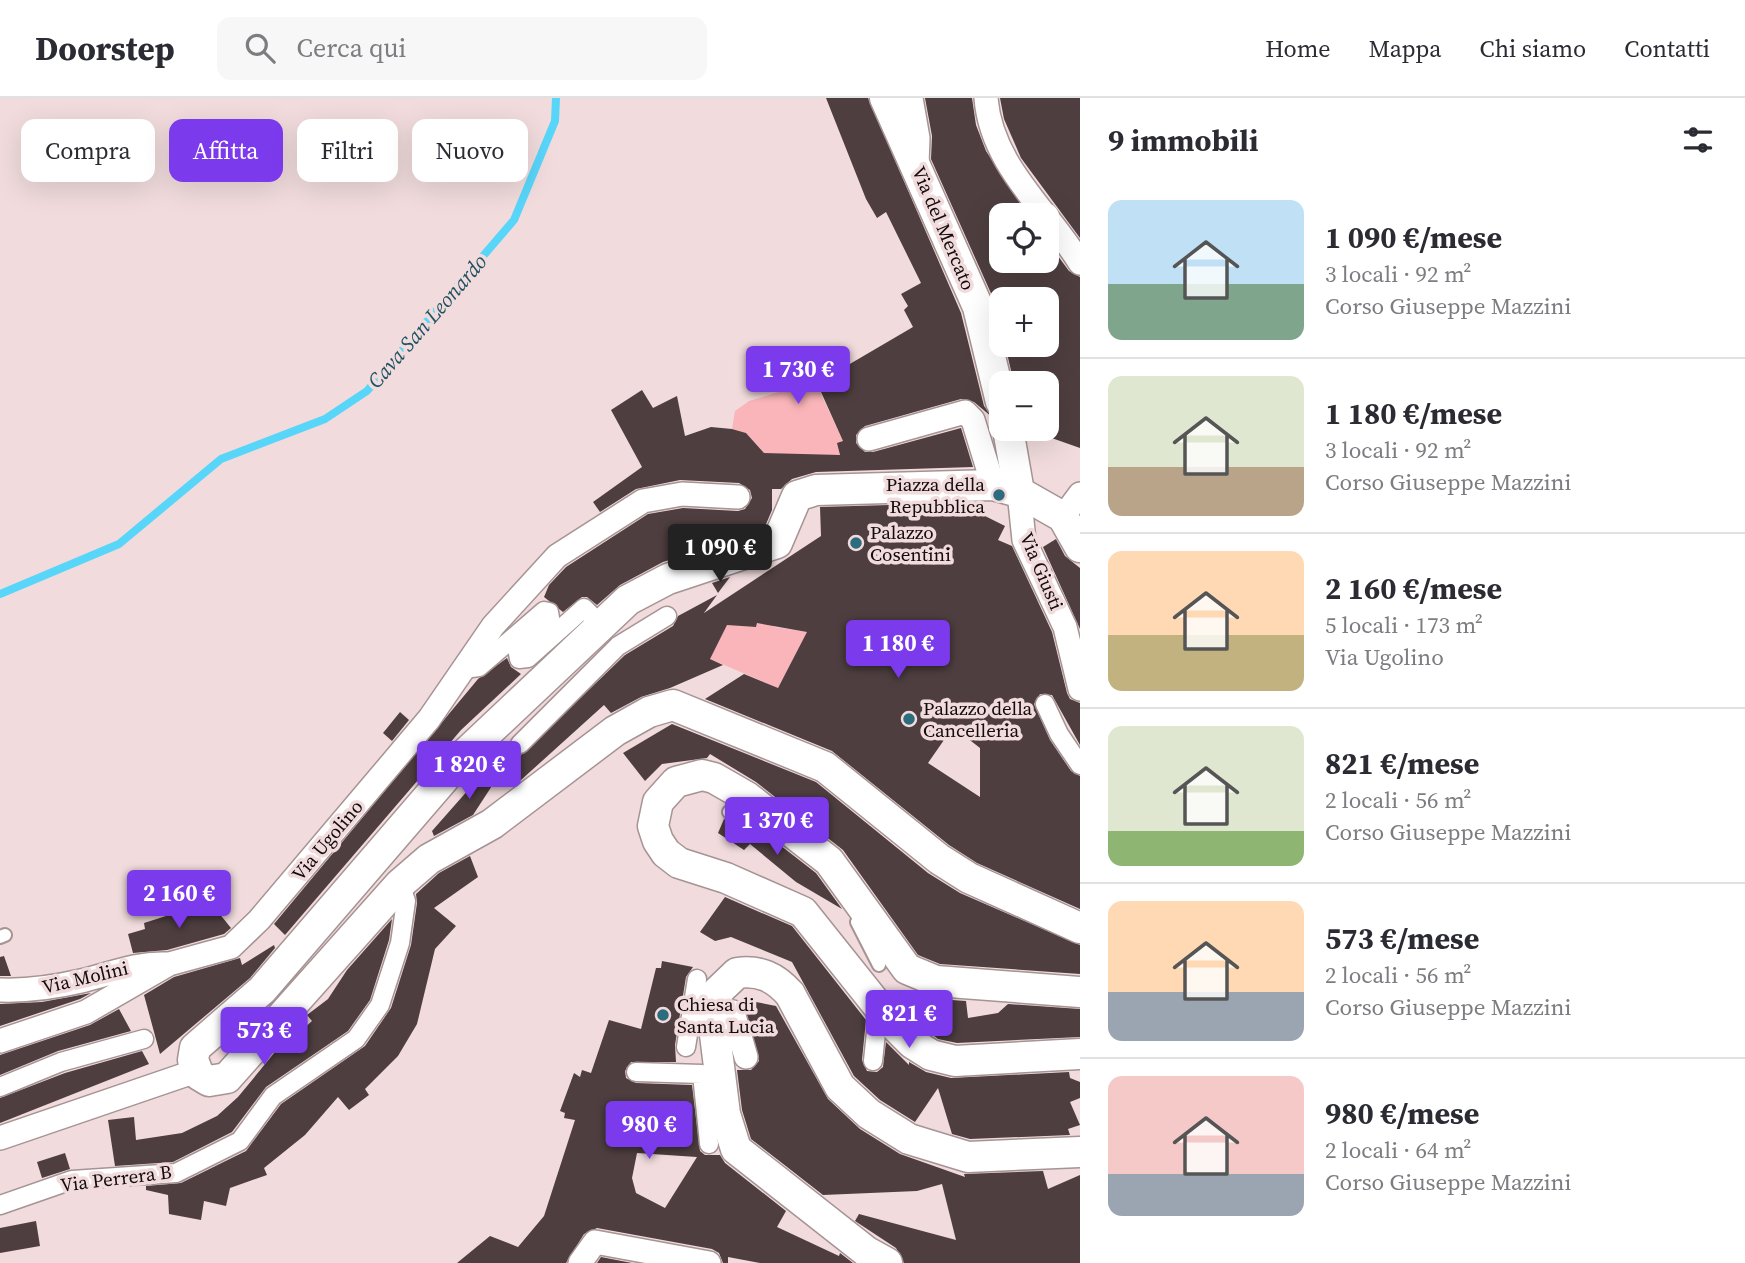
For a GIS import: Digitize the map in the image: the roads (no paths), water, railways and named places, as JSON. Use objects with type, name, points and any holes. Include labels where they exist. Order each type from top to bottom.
[{"type":"street","name":"Via del Mercato","points":[[886,98],[978,307],[993,371]]},
{"type":"street","points":[[911,98],[919,138],[917,164]]},
{"type":"street","points":[[986,98],[990,129],[1013,174],[1061,232],[1080,263]]},
{"type":"street","name":"Via Giusti","points":[[869,439],[965,412],[973,420],[1004,462],[1024,540],[1065,627],[1080,689]]},
{"type":"street","points":[[1080,547],[1071,506],[1004,462],[916,487],[816,490],[797,496],[777,543],[668,579],[628,600],[600,624],[467,752],[262,990],[200,1043],[193,1055],[196,1071],[204,1078],[215,1081],[232,1074],[400,884],[429,859],[492,824],[615,731],[649,712],[673,705],[825,766],[939,859],[970,878],[1080,928]]},
{"type":"street","name":"Via Ugolino","points":[[0,1041],[86,1012],[169,964],[231,947],[259,920],[429,719],[493,625],[557,556],[602,524],[643,501],[661,496],[738,497]]},
{"type":"street","points":[[464,669],[479,667],[544,611],[549,612],[550,618],[517,648],[519,659],[528,658],[584,608],[600,624]]},
{"type":"street","points":[[520,744],[618,646],[667,616]]},
{"type":"street","points":[[1045,704],[1080,765]]},
{"type":"street","points":[[1080,992],[936,981],[907,969],[829,861],[747,797],[726,783],[702,775],[676,782],[657,802],[653,826],[666,853],[679,863],[726,878],[803,912],[890,1021],[912,1043],[930,1055],[955,1061],[1080,1054]]},
{"type":"street","name":"Via Perrera B","points":[[0,1205],[72,1180],[176,1173],[240,1141],[273,1096],[356,1039],[380,1005],[400,943],[406,901],[400,884]]},
{"type":"street","name":"Via Molini","points":[[0,990],[23,990],[80,981],[141,963],[169,964]]},
{"type":"street","points":[[887,1263],[867,1252],[736,1149],[725,1114],[712,1011],[713,995],[737,973],[758,973],[779,982],[790,994],[840,1087],[869,1114],[909,1139],[940,1151],[968,1157],[1080,1152]]},
{"type":"street","points":[[686,1047],[697,979]]},
{"type":"street","points":[[733,1012],[746,1057]]},
{"type":"street","points":[[873,1061],[877,1023]]},
{"type":"street","points":[[0,1087],[61,1062],[145,1039]]},
{"type":"street","points":[[0,1138],[196,1071]]},
{"type":"street","points":[[636,1072],[702,1074],[709,1144]]},
{"type":"street","points":[[580,1263],[595,1242],[709,1263]]},
{"type":"lane","points":[[730,812],[757,824],[819,868],[852,912],[879,965]]},
{"type":"waterway","name":"Cava San Leonardo","points":[[0,594],[119,544],[221,459],[325,419],[367,391],[514,220],[555,121],[556,98]]},
{"type":"place","name":"Piazza della Repubblica","points":[[999,495]]},
{"type":"place","name":"Palazzo Cosentini","points":[[856,543]]},
{"type":"place","name":"Palazzo della Cancelleria","points":[[909,719]]},
{"type":"place","name":"Chiesa di Santa Lucia","points":[[663,1015]]}]
